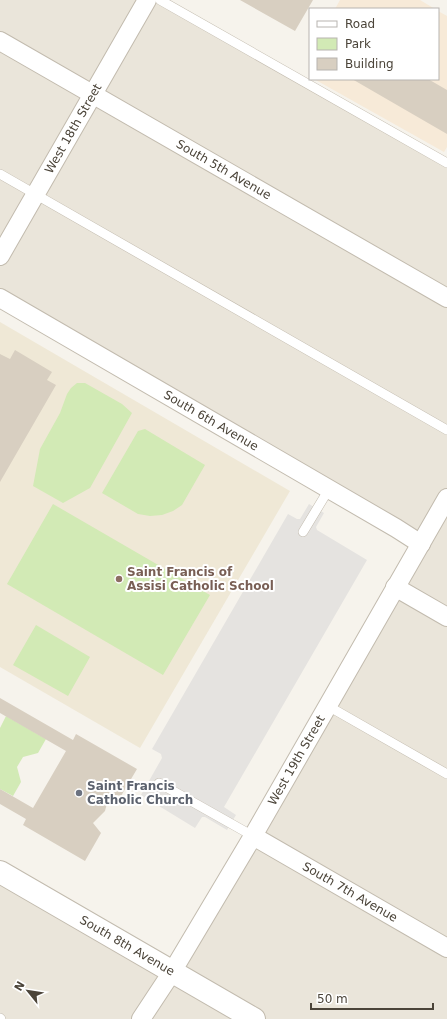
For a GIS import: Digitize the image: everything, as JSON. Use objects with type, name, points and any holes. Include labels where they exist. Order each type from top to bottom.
[{"type":"street","name":"West 18th Street","points":[[0,256],[147,0]]},
{"type":"street","name":"South 5th Avenue","points":[[0,41],[447,298]]},
{"type":"street","name":"South 6th Avenue","points":[[0,298],[396,528],[420,544]]},
{"type":"street","name":"West 19th Street","points":[[141,1019],[172,972],[253,836],[447,498]]},
{"type":"street","points":[[395,587],[447,617]]},
{"type":"street","name":"South 7th Avenue","points":[[253,836],[447,948]]},
{"type":"street","name":"South 8th Avenue","points":[[0,872],[251,1018]]},
{"type":"lane","points":[[160,0],[447,164]]},
{"type":"lane","points":[[0,174],[447,430]]},
{"type":"lane","points":[[303,532],[329,489]]},
{"type":"lane","points":[[328,706],[447,774]]},
{"type":"lane","points":[[160,783],[253,836]]},
{"type":"shaded area","points":[[0,0],[166,0],[447,162],[447,1019],[0,1019],[0,871],[173,971],[420,544],[0,298]]},
{"type":"shaded area","points":[[340,0],[420,0],[433,8],[336,8]]},
{"type":"shaded area","points":[[439,12],[447,16],[447,147],[444,152],[316,80],[439,80]]},
{"type":"shaded area","name":"Saint Francis of Assisi Catholic School","points":[[0,322],[290,491],[140,748],[0,667]]},
{"type":"shaded area","points":[[309,504],[324,513],[316,527],[317,530],[367,560],[224,807],[236,815],[227,830],[205,817],[202,817],[195,828],[141,795],[162,758],[161,754],[152,749],[288,514],[300,519]]},
{"type":"green space","points":[[77,383],[85,383],[122,404],[132,413],[90,488],[63,503],[33,486],[40,449],[60,413],[67,394]]},
{"type":"green space","points":[[145,429],[205,465],[182,505],[173,511],[162,515],[150,516],[138,514],[102,493],[138,431]]},
{"type":"green space","points":[[53,504],[210,595],[163,675],[7,584]]},
{"type":"green space","points":[[36,625],[90,657],[68,696],[13,665]]},
{"type":"green space","points":[[6,716],[46,739],[38,753],[23,757],[17,767],[21,782],[13,796],[0,789],[0,728]]},
{"type":"building","points":[[240,0],[313,0],[295,31]]},
{"type":"building","points":[[354,80],[430,80],[447,90],[447,134]]},
{"type":"building","points":[[15,350],[52,372],[47,380],[56,385],[0,482],[0,354],[10,359]]},
{"type":"building","points":[[0,698],[73,740],[76,734],[137,769],[121,796],[117,795],[115,799],[109,795],[105,811],[93,823],[101,833],[85,861],[23,825],[26,819],[0,804],[0,789],[33,808],[66,751],[0,713]]},
{"type":"place","name":"Saint Francis of Assisi Catholic School","points":[[119,579]]},
{"type":"place","name":"Saint Francis Catholic Church","points":[[79,793]]}]
